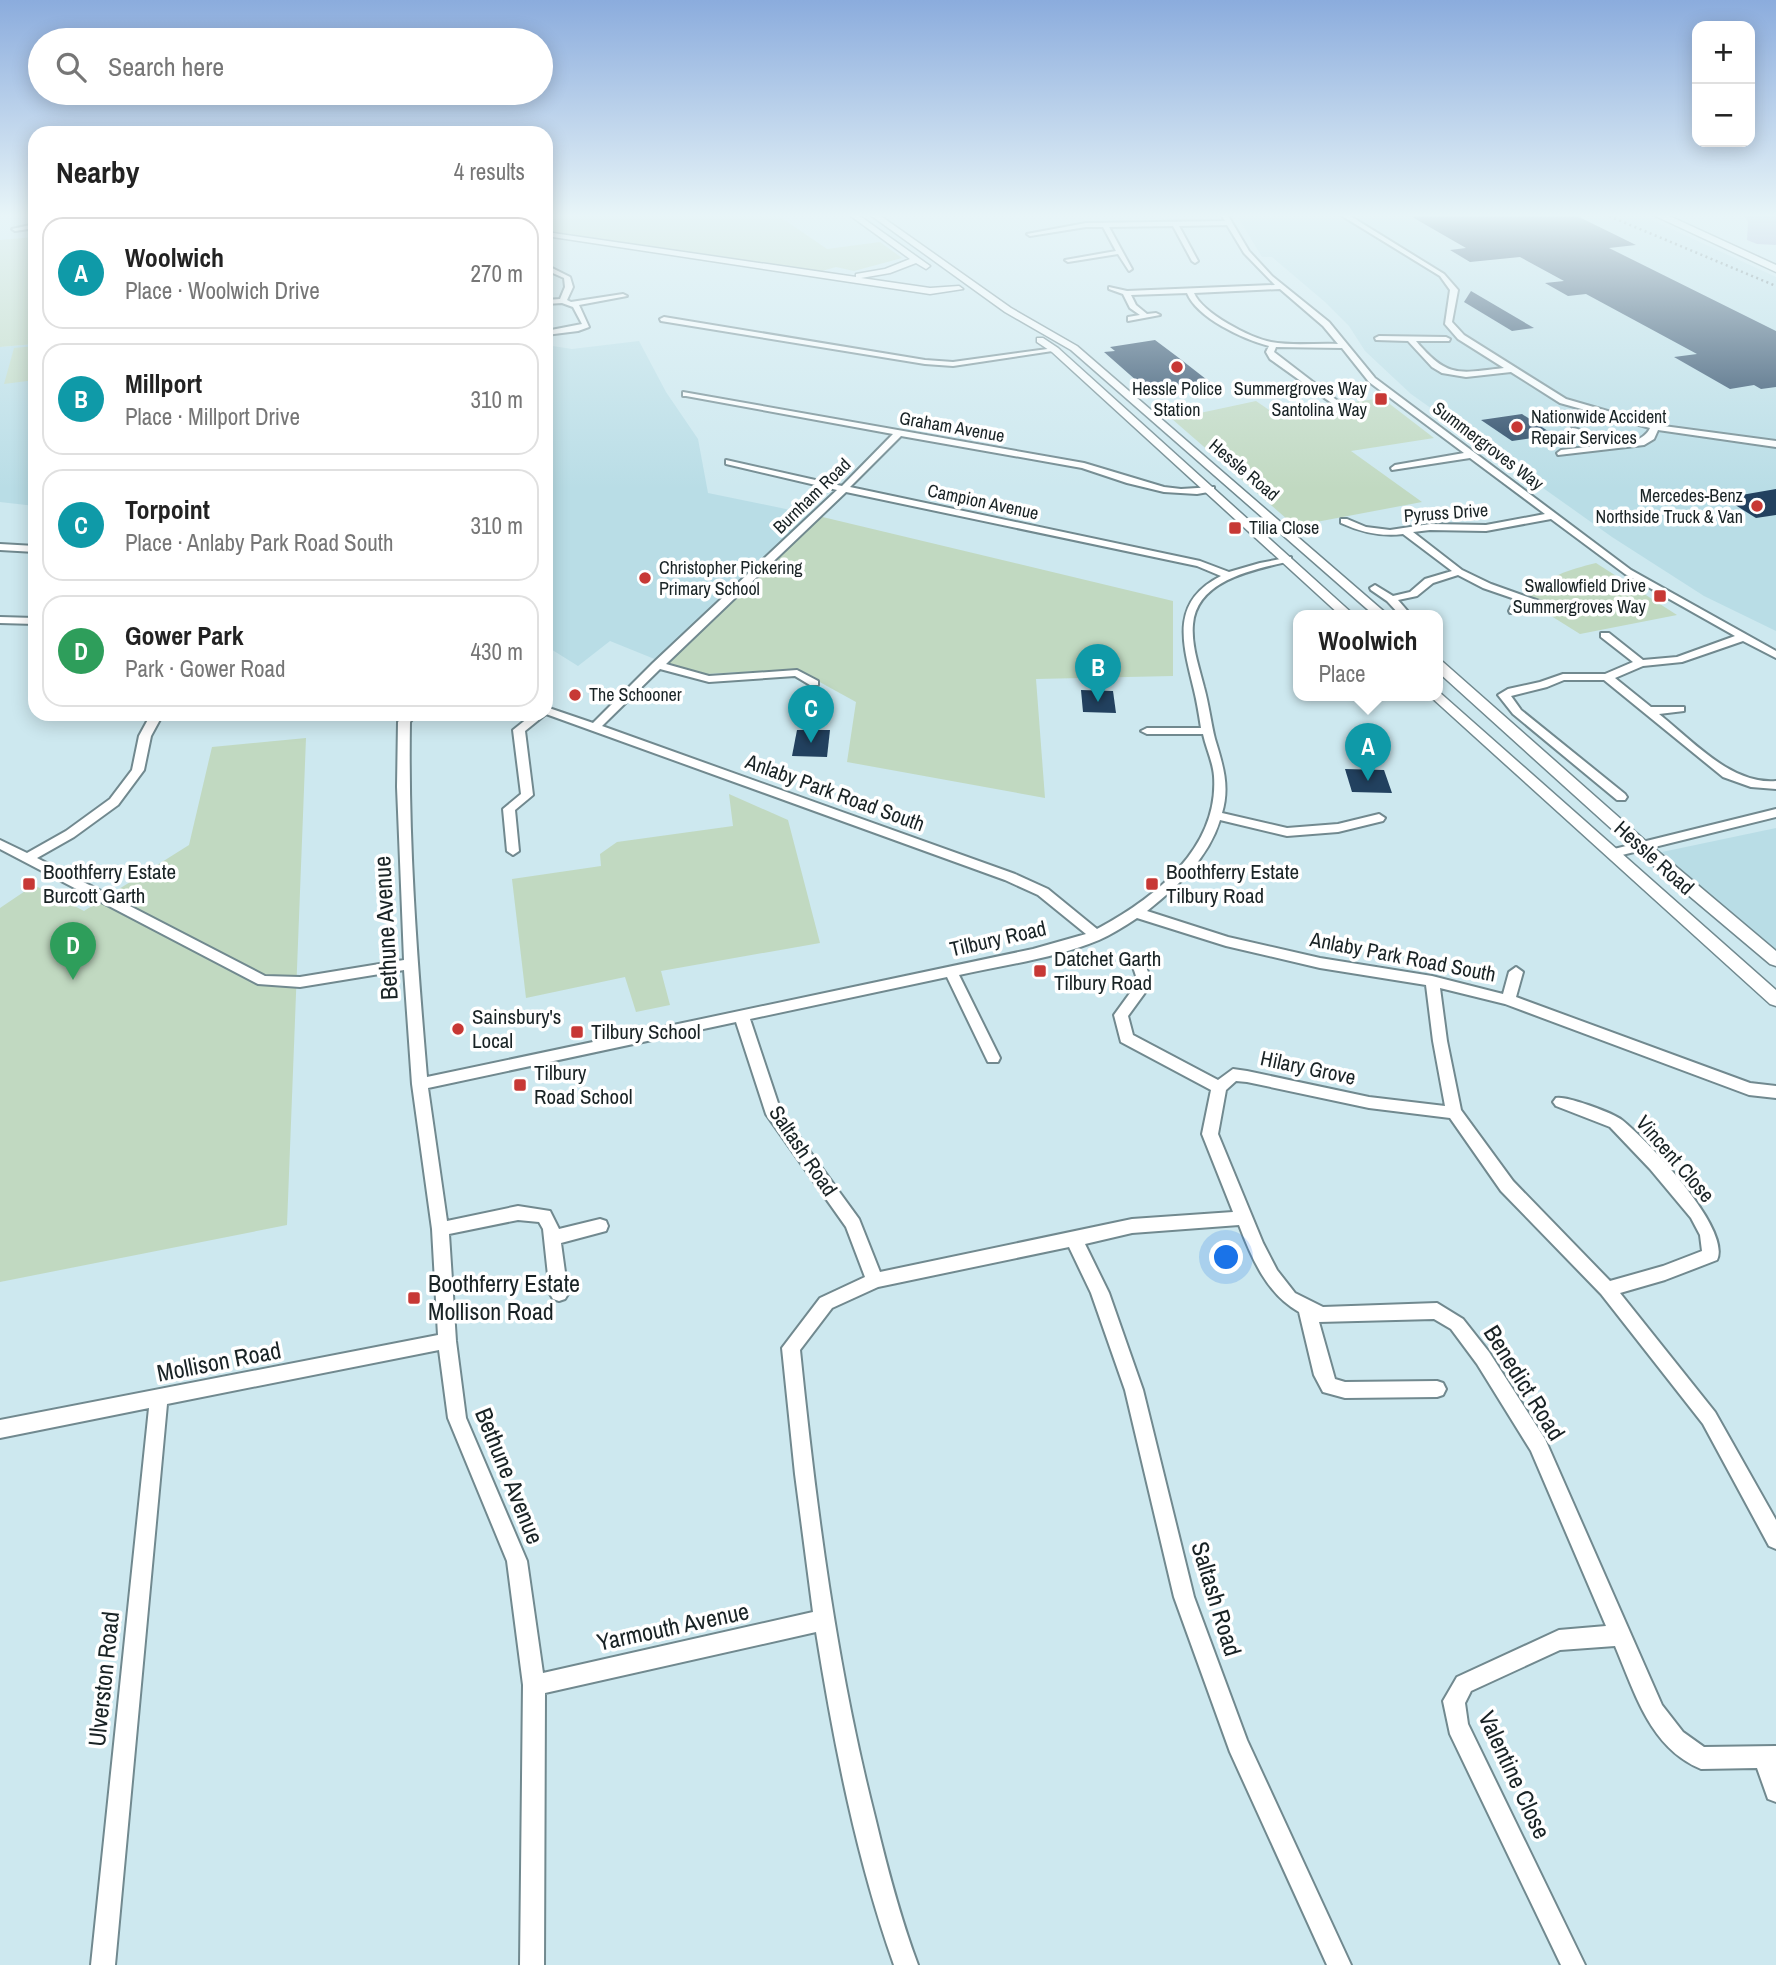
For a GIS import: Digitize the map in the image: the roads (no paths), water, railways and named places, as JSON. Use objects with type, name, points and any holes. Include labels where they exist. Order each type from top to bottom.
[{"type":"street","points":[[553,332],[586,324],[575,306]]},
{"type":"street","name":"Hessle Road","points":[[983,306],[1055,350],[1343,610]]},
{"type":"street","name":"Hessle Road","points":[[1002,306],[1074,348],[1376,610]]},
{"type":"street","points":[[1133,306],[1145,316]]},
{"type":"street","points":[[1198,306],[1248,338],[1273,345],[1345,346]]},
{"type":"street","name":"Summergroves Way","points":[[1304,306],[1326,324],[1372,380],[1551,516],[1628,572],[1776,655]]},
{"type":"street","points":[[1451,306],[1448,322],[1461,337],[1563,401],[1655,427],[1776,444]]},
{"type":"street","points":[[1131,319],[1156,315]]},
{"type":"street","points":[[664,319],[925,362],[953,364],[1055,350]]},
{"type":"street","points":[[581,327],[591,331]]},
{"type":"street","points":[[1379,338],[1446,339]]},
{"type":"street","points":[[1411,339],[1427,361],[1453,375],[1512,369]]},
{"type":"street","points":[[1273,345],[1270,352],[1273,357],[1340,407]]},
{"type":"street","name":"Graham Avenue","points":[[686,394],[1084,466],[1115,477],[1167,488],[1197,493],[1211,489]]},
{"type":"street","points":[[1331,400],[1348,398]]},
{"type":"street","points":[[1561,453],[1642,443],[1651,437],[1655,427]]},
{"type":"street","points":[[1575,430],[1604,447]]},
{"type":"street","name":"Burnham Road","points":[[595,727],[657,665],[845,489],[900,433]]},
{"type":"street","points":[[1395,468],[1471,456]]},
{"type":"street","name":"Campion Avenue","points":[[729,462],[1200,564],[1229,576]]},
{"type":"street","name":"Pyruss Drive","points":[[1344,521],[1377,533],[1430,527],[1486,528],[1551,516]]},
{"type":"street","points":[[1405,531],[1459,572],[1552,609]]},
{"type":"street","points":[[0,547],[28,549]]},
{"type":"street","name":"Tilbury Road","points":[[420,1084],[742,1018],[1033,954],[1097,936],[1137,913],[1156,901],[1188,867],[1217,816],[1221,782],[1192,658],[1188,618],[1193,606],[1210,587],[1229,576],[1288,559]]},
{"type":"street","points":[[1391,598],[1413,594],[1429,581],[1459,572]]},
{"type":"street","points":[[1374,588],[1391,598],[1402,610]]},
{"type":"street","points":[[1514,611],[1521,598]]},
{"type":"street","points":[[0,620],[28,621]]},
{"type":"street","points":[[1605,635],[1641,663]]},
{"type":"street","points":[[1621,797],[1517,712],[1504,695],[1563,677],[1607,677],[1641,663],[1678,660],[1744,637]]},
{"type":"street","points":[[657,665],[709,679],[797,673],[814,683]]},
{"type":"street","name":"Hessle Road","points":[[1443,669],[1642,846],[1776,960]]},
{"type":"street","points":[[1607,677],[1727,774],[1741,782],[1759,786],[1776,785]]},
{"type":"street","name":"Hessle Road","points":[[1443,700],[1776,1000]]},
{"type":"street","points":[[1647,711],[1680,709]]},
{"type":"street","name":"Anlaby Park Road South","points":[[553,712],[1010,877],[1042,892],[1097,936]]},
{"type":"street","points":[[28,858],[70,834],[114,802],[138,770],[145,736],[153,721]]},
{"type":"street","name":"Bethune Avenue","points":[[405,721],[403,787],[411,964],[420,1084],[440,1229],[447,1341],[457,1418],[517,1561],[534,1685],[532,1965]]},
{"type":"street","points":[[513,852],[509,809],[527,795],[519,730],[531,721]]},
{"type":"street","points":[[1147,731],[1209,731]]},
{"type":"street","points":[[1591,771],[1606,768]]},
{"type":"street","points":[[1614,853],[1776,813]]},
{"type":"street","points":[[1217,816],[1287,832],[1338,828],[1379,818]]},
{"type":"street","points":[[0,844],[263,981],[300,982],[411,964]]},
{"type":"street","name":"Anlaby Park Road South","points":[[1137,913],[1226,941],[1320,963],[1432,981],[1508,1000],[1749,1089],[1776,1092]]},
{"type":"street","points":[[1139,964],[1145,983],[1121,1015],[1126,1038],[1219,1087]]},
{"type":"street","points":[[951,972],[993,1058]]},
{"type":"street","points":[[1508,1000],[1516,972]]},
{"type":"street","points":[[1432,981],[1454,1112],[1507,1186],[1607,1289],[1709,1418],[1776,1539]]},
{"type":"street","name":"Saltash Road","points":[[742,1018],[774,1114],[853,1224],[875,1280]]},
{"type":"street","name":"Hilary Grove","points":[[1219,1087],[1233,1075],[1259,1077],[1356,1100],[1422,1111],[1454,1112]]},
{"type":"street","name":"Benedict Road","points":[[1219,1087],[1210,1134],[1270,1275],[1290,1298],[1321,1315],[1437,1311],[1457,1324],[1483,1359],[1538,1445],[1654,1713],[1675,1740],[1701,1758],[1770,1758]]},
{"type":"street","name":"Vincent Close","points":[[1560,1102],[1615,1124],[1656,1165],[1697,1213],[1708,1235],[1711,1255],[1665,1273],[1607,1289]]},
{"type":"street","points":[[440,1229],[517,1213],[544,1216],[552,1238],[559,1294]]},
{"type":"street","points":[[905,1965],[856,1788],[824,1620],[802,1464],[791,1348],[825,1303],[875,1280],[1132,1226],[1244,1218]]},
{"type":"street","points":[[552,1238],[600,1226]]},
{"type":"street","name":"Saltash Road","points":[[1074,1239],[1100,1293],[1134,1390],[1184,1597],[1238,1744],[1339,1965]]},
{"type":"street","points":[[1307,1308],[1323,1375],[1329,1386],[1345,1390],[1437,1389]]},
{"type":"street","name":"Mollison Road","points":[[0,1429],[447,1341]]},
{"type":"street","name":"Ulverston Road","points":[[103,1965],[159,1398]]},
{"type":"street","name":"Yarmouth Avenue","points":[[534,1685],[824,1620]]},
{"type":"street","name":"Valentine Close","points":[[1573,1965],[1458,1726],[1454,1701],[1464,1684],[1559,1640],[1622,1635]]},
{"type":"street","points":[[1770,1758],[1776,1791]]},
{"type":"place","name":"Hessle Police Station","points":[[1177,367]]},
{"type":"place","name":"Summergroves Way Santolina Way","points":[[1381,399]]},
{"type":"place","name":"Nationwide Accident Repair Services","points":[[1517,427]]},
{"type":"place","name":"Mercedes-Benz Northside Truck & Van","points":[[1757,506]]},
{"type":"place","name":"Tilia Close","points":[[1235,528]]},
{"type":"place","name":"Christopher Pickering Primary School","points":[[645,578]]},
{"type":"place","name":"Swallowfield Drive Summergroves Way","points":[[1660,596]]},
{"type":"place","name":"The Schooner","points":[[575,695]]},
{"type":"place","name":"Millport","points":[[1098,702]]},
{"type":"place","name":"Torpoint","points":[[811,743]]},
{"type":"place","name":"Woolwich","points":[[1368,781]]},
{"type":"place","name":"Boothferry Estate Burcott Garth","points":[[29,884]]},
{"type":"place","name":"Boothferry Estate Tilbury Road","points":[[1152,884]]},
{"type":"place","name":"Datchet Garth Tilbury Road","points":[[1040,971]]},
{"type":"place","name":"Gower Park","points":[[73,980]]},
{"type":"place","name":"Sainsbury's Local","points":[[458,1029]]},
{"type":"place","name":"Tilbury School","points":[[577,1032]]},
{"type":"place","name":"Tilbury Road School","points":[[520,1085]]},
{"type":"place","name":"Boothferry Estate Mollison Road","points":[[414,1298]]}]
